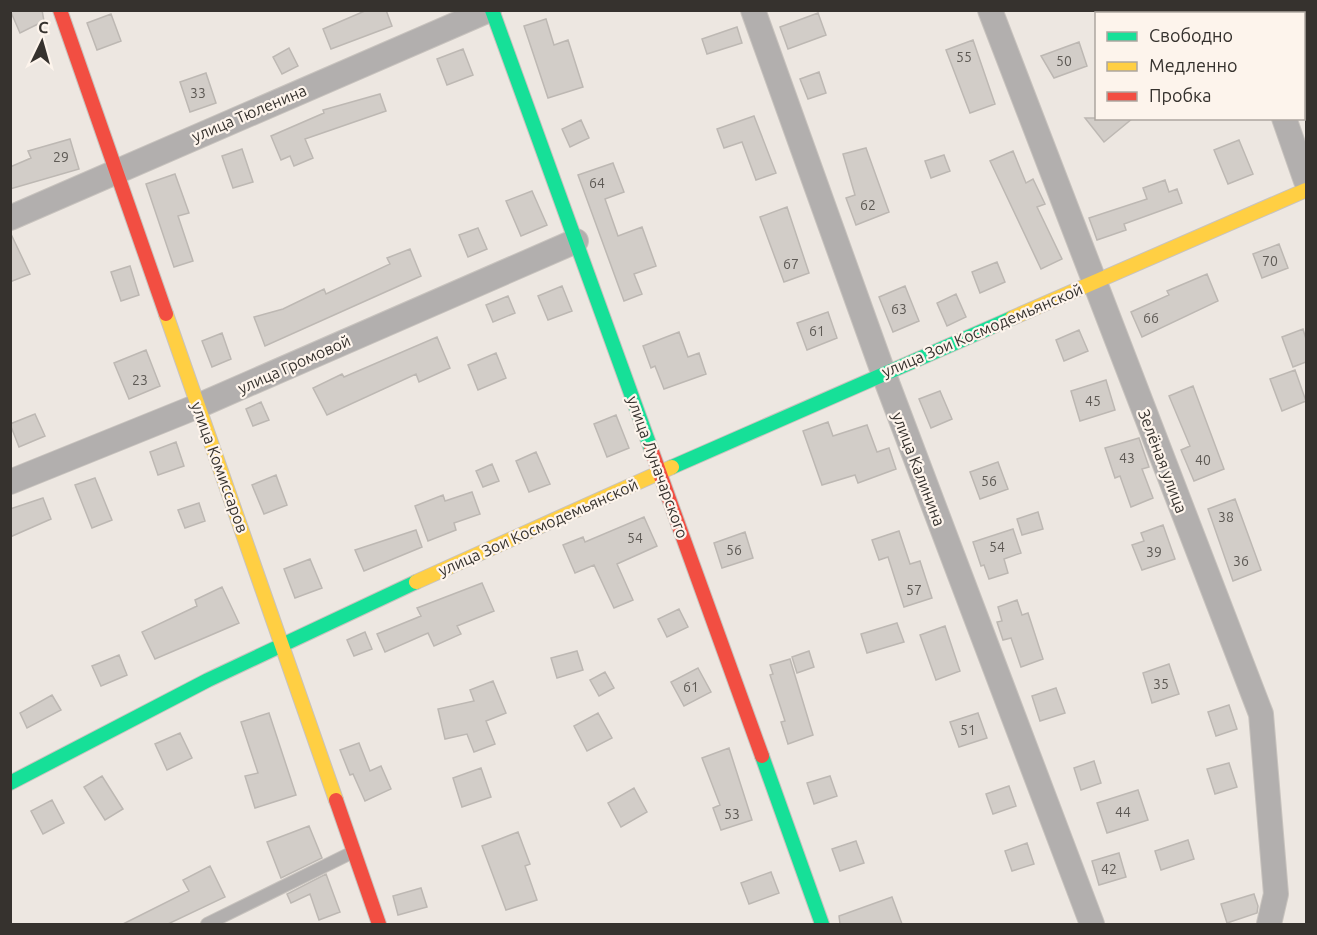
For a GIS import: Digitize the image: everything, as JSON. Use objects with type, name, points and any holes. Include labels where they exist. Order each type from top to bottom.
[{"type":"main road","name":"улица Комиссаров","points":[[60,10],[114,171],[282,642],[379,924]]},
{"type":"main road","name":"улица Луначарского","points":[[490,10],[660,472],[822,924]]},
{"type":"main road","name":"улица Зои Космодемьянской","points":[[10,783],[88,740],[282,642],[883,372],[1306,190]]},
{"type":"street","name":"улица Тюленина","points":[[10,218],[490,10]]},
{"type":"street","name":"улица Калинина","points":[[753,10],[883,372],[1092,924]]},
{"type":"street","name":"Зелёная улица","points":[[990,10],[1260,714],[1276,882],[1276,894],[1269,924]]},
{"type":"street","points":[[1285,120],[1306,181]]},
{"type":"street","name":"улица Громовой","points":[[10,482],[198,406],[576,241]]},
{"type":"lane","points":[[207,924],[354,852]]},
{"type":"building","points":[[10,10],[42,10],[44,21],[20,33]]},
{"type":"building","points":[[367,10],[386,10],[392,26],[331,49],[323,29]]},
{"type":"building","points":[[818,13],[826,35],[788,49],[780,27]]},
{"type":"building","points":[[111,14],[121,41],[97,50],[87,23]]},
{"type":"building","points":[[546,19],[554,45],[568,40],[583,87],[548,98],[524,26]]},
{"type":"building","points":[[737,27],[742,43],[707,54],[702,39]]},
{"type":"building","points":[[973,40],[995,104],[970,113],[946,50]]},
{"type":"building","points":[[1079,42],[1087,66],[1054,78],[1041,56]]},
{"type":"building","points":[[289,48],[298,66],[282,74],[273,57]]},
{"type":"building","points":[[463,49],[473,75],[447,85],[437,59]]},
{"type":"building","points":[[819,72],[826,93],[808,99],[800,79]]},
{"type":"building","points":[[206,73],[216,103],[190,112],[180,82]]},
{"type":"building","points":[[380,94],[386,111],[305,139],[313,158],[294,166],[290,156],[281,160],[271,136],[324,113],[323,110]]},
{"type":"building","points":[[754,116],[776,173],[756,180],[742,142],[724,148],[717,129]]},
{"type":"building","points":[[1085,118],[1131,120],[1104,142]]},
{"type":"building","points":[[581,120],[589,138],[570,147],[562,129]]},
{"type":"building","points":[[70,139],[79,169],[10,189],[10,167],[31,158],[28,151]]},
{"type":"building","points":[[1239,140],[1253,174],[1228,184],[1214,150]]},
{"type":"building","points":[[866,148],[889,212],[856,225],[846,198],[855,195],[843,154]]},
{"type":"building","points":[[242,149],[253,182],[233,188],[222,156]]},
{"type":"building","points":[[1013,151],[1026,183],[1033,179],[1045,204],[1037,207],[1062,259],[1041,269],[990,161]]},
{"type":"building","points":[[944,155],[950,171],[931,178],[925,161]]},
{"type":"building","points":[[613,163],[624,192],[605,199],[618,236],[642,227],[656,266],[634,274],[642,294],[624,301],[578,175]]},
{"type":"building","points":[[175,174],[189,213],[178,216],[193,261],[174,267],[146,184]]},
{"type":"building","points":[[1165,180],[1169,192],[1177,189],[1182,203],[1124,224],[1126,230],[1097,240],[1089,218],[1147,199],[1143,188]]},
{"type":"building","points":[[532,191],[547,225],[521,236],[506,201]]},
{"type":"building","points":[[787,207],[809,273],[784,282],[760,217]]},
{"type":"building","points":[[478,228],[487,249],[468,257],[459,235]]},
{"type":"building","points":[[10,232],[30,274],[10,282]]},
{"type":"building","points":[[1279,244],[1288,268],[1262,278],[1253,254]]},
{"type":"building","points":[[410,249],[421,276],[265,346],[254,317],[283,309],[324,289],[326,294],[390,264],[387,258]]},
{"type":"building","points":[[997,262],[1005,282],[980,293],[972,272]]},
{"type":"building","points":[[130,266],[139,295],[121,301],[111,272]]},
{"type":"building","points":[[1207,274],[1218,301],[1142,337],[1131,312],[1169,295],[1167,291]]},
{"type":"building","points":[[562,286],[572,311],[548,320],[538,296]]},
{"type":"building","points":[[905,286],[919,321],[893,332],[879,297]]},
{"type":"building","points":[[956,294],[966,317],[947,326],[937,303]]},
{"type":"building","points":[[508,296],[515,313],[493,322],[486,305]]},
{"type":"building","points":[[828,312],[837,338],[807,350],[797,323]]},
{"type":"building","points":[[1303,329],[1306,339],[1306,362],[1293,367],[1282,337]]},
{"type":"building","points":[[1079,330],[1088,351],[1064,361],[1056,340]]},
{"type":"building","points":[[679,332],[688,357],[699,353],[706,374],[664,389],[655,366],[651,368],[643,346]]},
{"type":"building","points":[[222,333],[231,359],[212,367],[202,341]]},
{"type":"building","points":[[437,337],[450,368],[419,382],[416,374],[327,415],[313,388],[342,374],[344,377]]},
{"type":"building","points":[[146,350],[160,386],[129,399],[114,363]]},
{"type":"building","points":[[496,353],[506,378],[478,390],[468,365]]},
{"type":"building","points":[[1295,370],[1306,401],[1282,411],[1270,379]]},
{"type":"building","points":[[1106,380],[1115,410],[1080,421],[1071,391]]},
{"type":"building","points":[[1193,386],[1224,469],[1194,481],[1181,450],[1190,446],[1169,396]]},
{"type":"building","points":[[940,391],[952,419],[931,428],[919,399]]},
{"type":"building","points":[[261,402],[269,420],[253,426],[246,409]]},
{"type":"building","points":[[35,414],[45,436],[19,447],[10,424]]},
{"type":"building","points":[[616,415],[629,448],[607,457],[594,424]]},
{"type":"building","points":[[828,422],[833,436],[867,425],[877,452],[889,448],[896,469],[858,483],[855,475],[822,485],[803,431]]},
{"type":"building","points":[[1139,438],[1149,467],[1142,469],[1153,498],[1131,507],[1120,476],[1115,478],[1105,448]]},
{"type":"building","points":[[176,442],[184,466],[158,475],[150,452]]},
{"type":"building","points":[[536,452],[550,484],[529,492],[516,461]]},
{"type":"building","points":[[998,462],[1008,489],[980,499],[970,472]]},
{"type":"building","points":[[492,464],[499,481],[483,487],[476,471]]},
{"type":"building","points":[[276,475],[287,505],[264,514],[252,485]]},
{"type":"building","points":[[95,478],[112,520],[92,528],[75,485]]},
{"type":"building","points":[[472,492],[480,514],[454,523],[456,530],[428,541],[415,506],[443,495],[445,501]]},
{"type":"building","points":[[43,498],[51,519],[10,537],[10,509]]},
{"type":"building","points":[[1235,499],[1261,570],[1233,581],[1208,509]]},
{"type":"building","points":[[199,503],[205,521],[185,528],[178,510]]},
{"type":"building","points":[[1038,512],[1043,529],[1022,535],[1017,519]]},
{"type":"building","points":[[644,517],[657,546],[617,564],[633,600],[614,608],[594,565],[575,573],[563,545],[583,537],[585,542]]},
{"type":"building","points":[[1163,525],[1175,559],[1142,570],[1132,545],[1144,541],[1141,533]]},
{"type":"building","points":[[1013,529],[1021,553],[1004,559],[1008,573],[989,579],[984,565],[981,566],[973,542]]},
{"type":"building","points":[[416,530],[422,547],[364,571],[355,550]]},
{"type":"building","points":[[899,531],[910,564],[920,561],[932,598],[904,607],[888,557],[879,560],[872,540]]},
{"type":"building","points":[[745,532],[753,558],[722,568],[714,543]]},
{"type":"building","points":[[310,559],[322,588],[295,598],[284,569]]},
{"type":"building","points":[[482,583],[494,611],[457,626],[461,634],[434,646],[428,633],[385,652],[377,634],[421,616],[417,608]]},
{"type":"building","points":[[222,587],[239,623],[155,659],[142,632],[197,606],[195,600]]},
{"type":"building","points":[[1017,600],[1022,615],[1028,613],[1043,659],[1021,667],[1011,638],[1003,640],[997,622],[1002,621],[998,607]]},
{"type":"building","points":[[679,609],[688,627],[667,637],[658,619]]},
{"type":"building","points":[[897,623],[904,642],[867,653],[861,634]]},
{"type":"building","points":[[945,626],[960,671],[936,680],[920,635]]},
{"type":"building","points":[[365,632],[372,649],[354,656],[347,640]]},
{"type":"building","points":[[577,651],[583,670],[557,678],[551,658]]},
{"type":"building","points":[[809,651],[814,667],[797,673],[792,657]]},
{"type":"building","points":[[119,655],[127,675],[101,686],[92,666]]},
{"type":"building","points":[[790,659],[813,735],[788,744],[781,722],[785,721],[770,675],[773,674],[770,665]]},
{"type":"building","points":[[1169,664],[1179,694],[1152,703],[1143,673]]},
{"type":"building","points":[[698,668],[711,692],[684,706],[671,682]]},
{"type":"building","points":[[605,672],[614,688],[599,696],[590,680]]},
{"type":"building","points":[[493,681],[506,713],[486,721],[495,744],[474,752],[467,734],[445,739],[438,709],[474,701],[470,690]]},
{"type":"building","points":[[1056,688],[1065,713],[1040,721],[1032,696]]},
{"type":"building","points":[[52,695],[61,710],[27,728],[20,713]]},
{"type":"building","points":[[1229,705],[1237,729],[1216,736],[1208,712]]},
{"type":"building","points":[[269,713],[296,795],[255,808],[245,776],[258,773],[241,722]]},
{"type":"building","points":[[598,713],[612,738],[587,751],[574,726]]},
{"type":"building","points":[[978,713],[987,738],[959,747],[950,722]]},
{"type":"building","points":[[180,733],[192,758],[167,770],[155,744]]},
{"type":"building","points":[[359,743],[370,771],[381,766],[391,789],[365,801],[353,774],[350,775],[340,750]]},
{"type":"building","points":[[729,748],[752,820],[721,830],[713,808],[720,805],[702,758]]},
{"type":"building","points":[[1094,761],[1101,783],[1081,790],[1074,768]]},
{"type":"building","points":[[1229,763],[1237,787],[1215,794],[1207,769]]},
{"type":"building","points":[[481,768],[491,797],[462,807],[453,778]]},
{"type":"building","points":[[102,776],[123,809],[105,820],[84,787]]},
{"type":"building","points":[[830,776],[837,796],[814,804],[807,783]]},
{"type":"building","points":[[1009,786],[1016,806],[993,814],[986,794]]},
{"type":"building","points":[[634,788],[647,812],[621,827],[608,803]]},
{"type":"building","points":[[1138,790],[1148,820],[1107,833],[1097,803]]},
{"type":"building","points":[[52,800],[64,823],[43,834],[31,811]]},
{"type":"building","points":[[309,826],[322,858],[281,878],[267,842]]},
{"type":"building","points":[[518,832],[530,864],[525,866],[537,900],[506,910],[482,846]]},
{"type":"building","points":[[1188,840],[1194,859],[1161,870],[1155,851]]},
{"type":"building","points":[[856,841],[864,863],[840,871],[832,849]]},
{"type":"building","points":[[1027,843],[1034,864],[1012,871],[1005,851]]},
{"type":"building","points":[[1119,853],[1126,877],[1099,885],[1092,861]]},
{"type":"building","points":[[210,866],[225,897],[168,924],[123,924],[189,891],[183,880]]},
{"type":"building","points":[[771,872],[779,893],[749,904],[741,883]]},
{"type":"building","points":[[326,874],[340,912],[319,920],[310,894],[291,903],[287,894]]},
{"type":"building","points":[[421,888],[427,907],[398,915],[393,896]]},
{"type":"building","points":[[1254,894],[1258,906],[1257,913],[1227,923],[1221,904]]},
{"type":"building","points":[[892,897],[902,924],[840,924],[839,916]]},
{"type":"traffic: fast","points":[[492,10],[651,449]]},
{"type":"traffic: fast","points":[[672,467],[1012,318]]},
{"type":"traffic: fast","points":[[10,783],[208,680],[416,582]]},
{"type":"traffic: fast","points":[[762,756],[822,924]]},
{"type":"traffic: slow","points":[[1012,318],[1306,190]]},
{"type":"traffic: slow","points":[[166,314],[336,800]]},
{"type":"traffic: slow","points":[[416,582],[672,467]]},
{"type":"traffic: jam","points":[[60,10],[166,314]]},
{"type":"traffic: jam","points":[[651,449],[762,756]]},
{"type":"traffic: jam","points":[[336,800],[379,924]]}]
